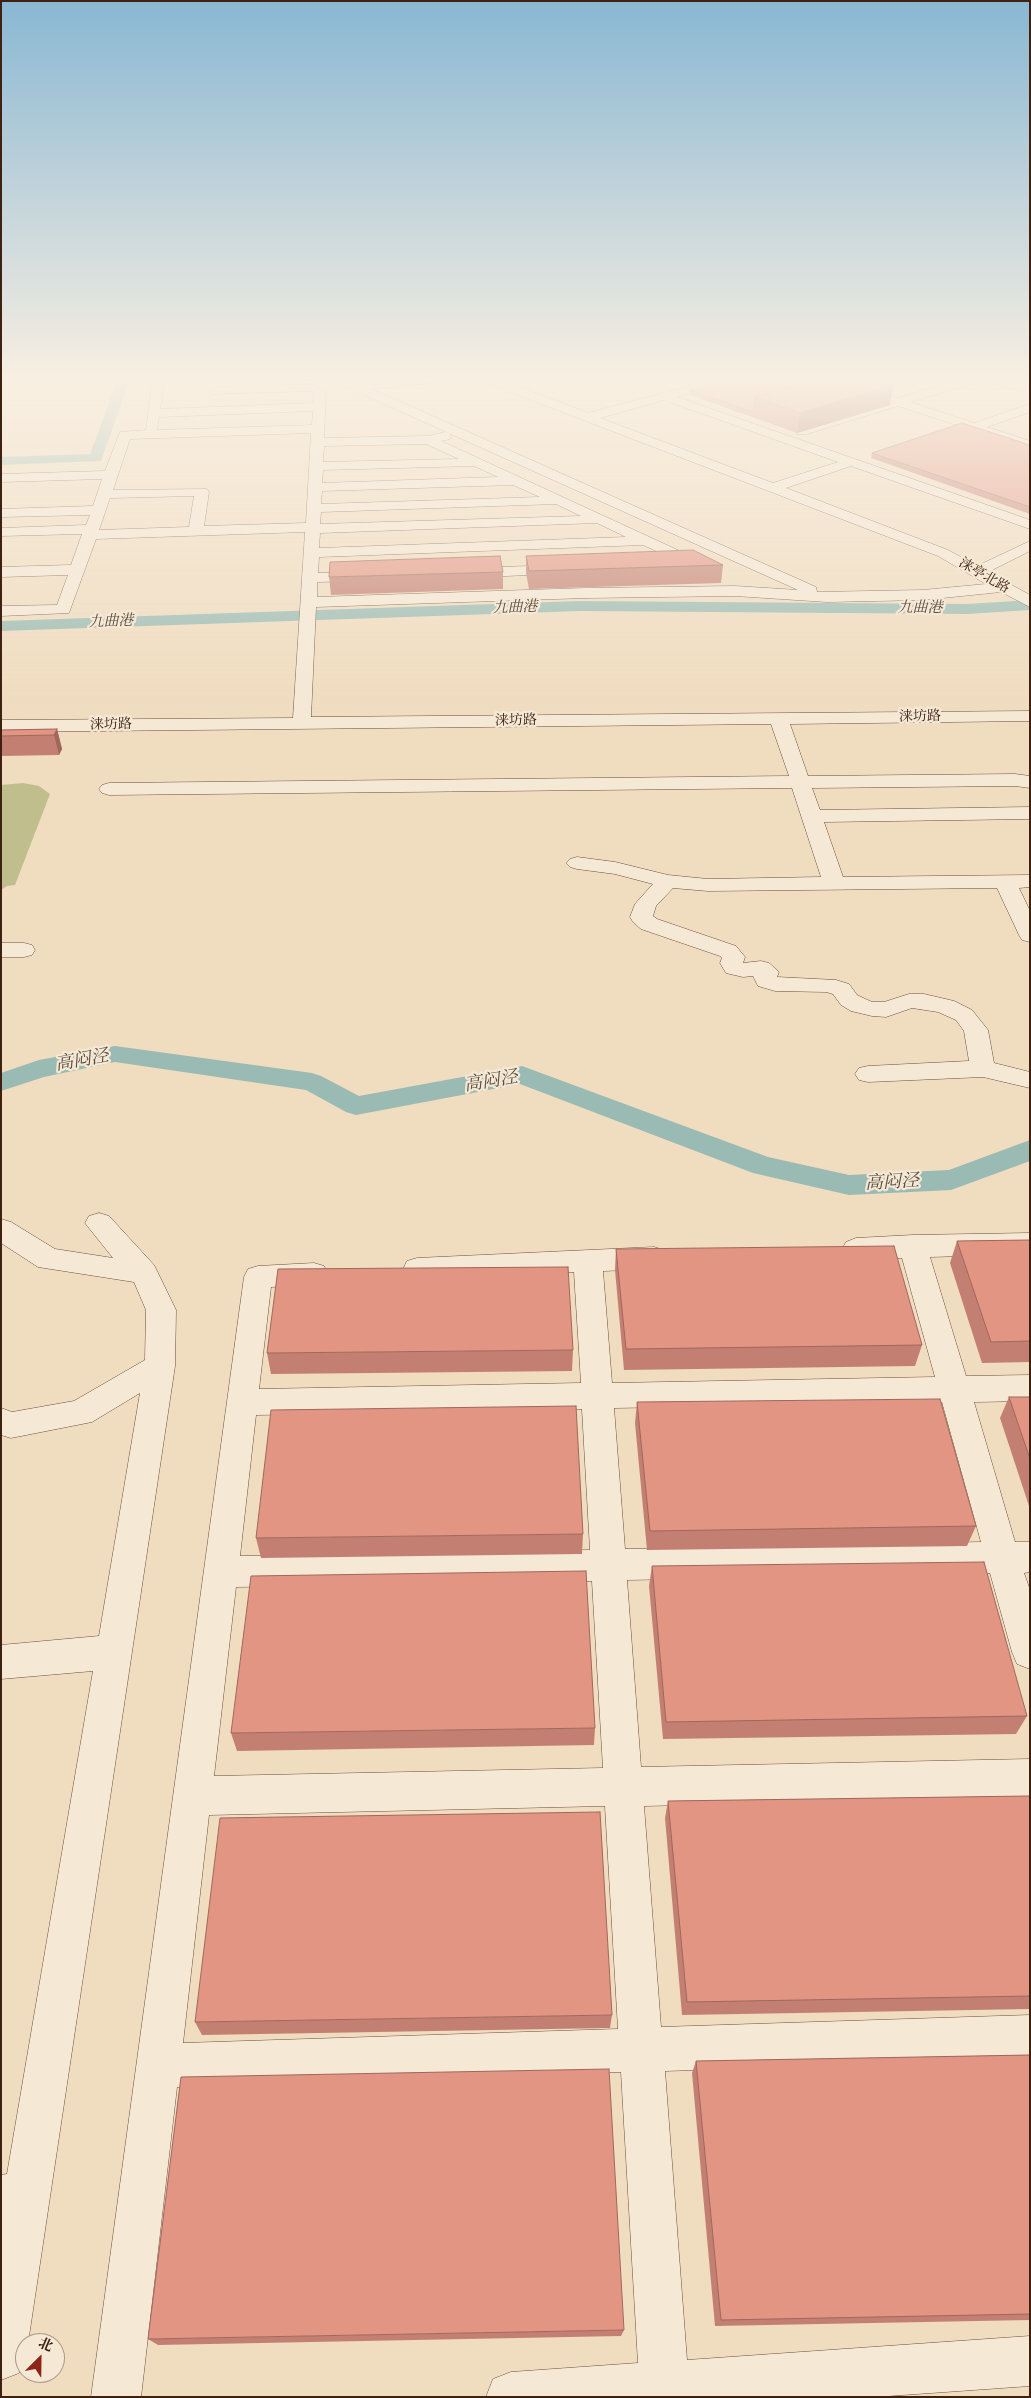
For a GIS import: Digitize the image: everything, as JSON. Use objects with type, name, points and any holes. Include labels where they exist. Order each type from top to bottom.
[{"type":"street","points":[[302,723],[315,491]]},
{"type":"street","points":[[538,491],[756,592]]},
{"type":"street","points":[[590,491],[827,597]]},
{"type":"street","name":"涞亭北路","points":[[781,491],[943,552],[1016,594]]},
{"type":"street","points":[[933,491],[1030,525]]},
{"type":"street","points":[[86,493],[202,492],[196,531]]},
{"type":"street","points":[[1,611],[62,610],[104,493]]},
{"type":"street","points":[[314,508],[558,500]]},
{"type":"street","points":[[1,513],[98,510]]},
{"type":"street","points":[[1,532],[88,538],[196,531],[600,520]]},
{"type":"street","points":[[504,523],[520,595]]},
{"type":"street","points":[[66,549],[88,538]]},
{"type":"street","points":[[311,553],[645,541]]},
{"type":"street","points":[[976,572],[1030,545]]},
{"type":"street","points":[[669,566],[698,565]]},
{"type":"street","points":[[446,573],[582,569]]},
{"type":"street","points":[[1,572],[76,570]]},
{"type":"street","points":[[310,578],[378,576]]},
{"type":"street","points":[[309,603],[520,595],[756,592],[827,597],[1016,594]]},
{"type":"street","name":"涞坊路","points":[[1,726],[1030,716]]},
{"type":"street","points":[[779,719],[834,883]]},
{"type":"street","points":[[109,789],[1015,780],[1030,782]]},
{"type":"street","points":[[812,816],[1027,819]]},
{"type":"street","points":[[577,863],[615,868],[668,881],[708,885],[1030,880]]},
{"type":"street","points":[[668,881],[646,904],[641,917],[649,924],[728,951],[734,957],[731,963],[734,968],[743,970],[761,968],[767,972],[764,977],[766,982],[775,984],[828,985],[841,989],[849,1000],[859,1006],[872,1009],[886,1010],[910,1001],[924,1001],[946,1006],[964,1015],[976,1030],[983,1069]]},
{"type":"street","points":[[1005,881],[1030,935]]},
{"type":"street","points":[[1,950],[24,950]]},
{"type":"street","points":[[868,1074],[983,1069],[1030,1080]]},
{"type":"street","points":[[1,2355],[14,2197],[114,1652],[160,1366],[161,1310],[144,1273],[99,1223]]},
{"type":"street","points":[[1,1229],[48,1259],[144,1273]]},
{"type":"street","points":[[825,1250],[1030,1243]]},
{"type":"street","points":[[914,1246],[954,1389],[1016,1557],[1030,1652]]},
{"type":"street","points":[[388,1271],[687,1257]]},
{"type":"street","points":[[588,1262],[664,2386]]},
{"type":"street","points":[[116,2397],[258,1277],[348,1273]]},
{"type":"street","points":[[4,1428],[81,1412],[160,1366]]},
{"type":"street","points":[[242,1402],[1030,1388]]},
{"type":"street","points":[[221,1572],[1016,1557]]},
{"type":"street","points":[[1,1662],[114,1652]]},
{"type":"street","points":[[192,1796],[1030,1778]]},
{"type":"street","points":[[158,2066],[1030,2037]]},
{"type":"street","points":[[511,2397],[1030,2361]]},
{"type":"shaded area","points":[[23,783],[39,786],[50,794],[15,885],[7,886],[1,890],[1,785]]},
{"type":"building","points":[[983,491],[1030,491],[1030,507]]},
{"type":"building","points":[[693,550],[723,565],[529,571],[526,556]]},
{"type":"building","points":[[500,556],[503,572],[329,577],[330,562]]},
{"type":"building","points":[[57,729],[54,735],[1,736],[1,730]]},
{"type":"building","points":[[1030,1240],[1030,1341],[991,1342],[957,1241]]},
{"type":"building","points":[[894,1246],[922,1345],[626,1349],[616,1249]]},
{"type":"building","points":[[568,1267],[573,1350],[267,1353],[278,1269]]},
{"type":"building","points":[[1009,1397],[1030,1397],[1030,1459]]},
{"type":"building","points":[[940,1399],[976,1526],[650,1531],[637,1402]]},
{"type":"building","points":[[576,1406],[583,1534],[256,1538],[271,1410]]},
{"type":"building","points":[[984,1562],[1027,1716],[666,1722],[652,1566]]},
{"type":"building","points":[[586,1571],[595,1728],[231,1733],[251,1576]]},
{"type":"building","points":[[1030,1796],[1030,1996],[687,2002],[668,1801]]},
{"type":"building","points":[[600,1812],[612,2015],[195,2022],[220,1818]]},
{"type":"building","points":[[1030,2055],[1030,2314],[721,2320],[696,2061]]},
{"type":"building","points":[[609,2069],[624,2330],[148,2339],[181,2077]]},
{"type":"waterway","name":"九曲港","points":[[1,626],[580,606],[967,609],[1030,605]]},
{"type":"waterway","name":"高闷泾","points":[[1,1082],[39,1069],[115,1054],[312,1082],[356,1106],[522,1075],[763,1166],[849,1185],[951,1180],[1030,1150]]}]
